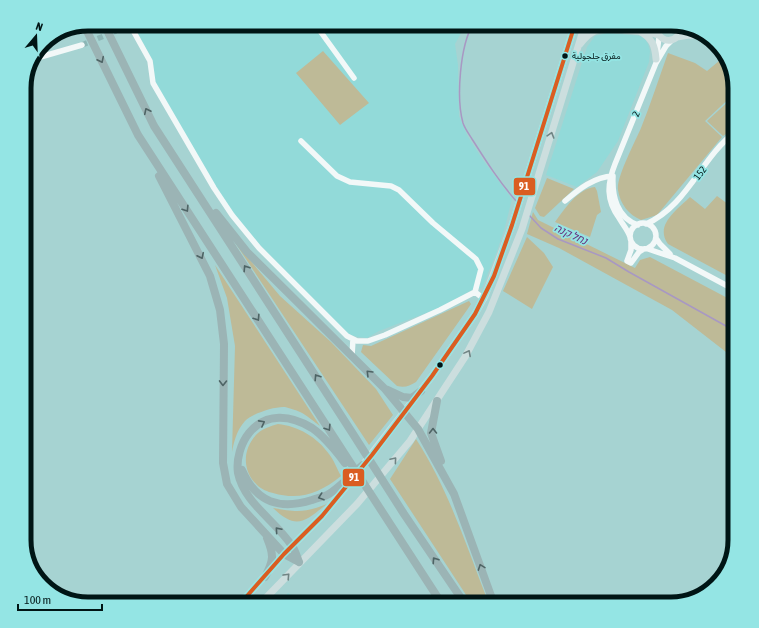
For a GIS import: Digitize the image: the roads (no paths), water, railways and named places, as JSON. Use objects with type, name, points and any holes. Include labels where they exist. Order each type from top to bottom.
[{"type":"highway","points":[[87,31],[210,276],[220,310],[223,329],[222,441],[224,474],[227,484],[241,507],[284,554],[299,562]]},
{"type":"highway","points":[[107,31],[154,126],[404,514],[460,597]]},
{"type":"highway","points":[[154,126],[212,208],[247,252],[385,388],[405,412],[418,429],[454,494]]},
{"type":"highway","points":[[138,134],[336,446],[390,524],[437,597]]},
{"type":"highway","points":[[385,388],[403,397],[412,398],[421,391]]},
{"type":"highway","points":[[437,401],[431,433],[491,597]]},
{"type":"highway","points":[[299,562],[292,546],[250,497],[243,486],[238,473],[240,450],[245,438],[254,427],[266,420],[277,417],[288,418],[312,428],[336,446]]},
{"type":"highway","points":[[240,450],[242,469],[249,485],[259,495],[283,505],[302,503],[328,494],[363,465]]},
{"type":"highway","points":[[264,531],[272,555],[272,564],[265,577]]},
{"type":"main road","points":[[246,597],[284,554],[322,516],[363,465],[421,391],[484,299],[494,276],[512,225],[572,31]]},
{"type":"main road","points":[[266,597],[357,504],[410,441],[466,357],[489,312],[522,229],[583,31]]},
{"type":"main road","points":[[577,47],[584,39],[595,31]]},
{"type":"main road","points":[[641,31],[654,44],[656,61]]},
{"type":"main road","points":[[646,31],[659,35]]},
{"type":"main road","points":[[657,31],[664,40],[674,39],[684,35],[693,35]]},
{"type":"main road","points":[[674,39],[680,32]]},
{"type":"street","points":[[133,31],[150,62],[153,83],[214,188],[232,215],[259,248],[348,336],[357,341],[368,340],[385,335],[475,292],[481,269],[476,259],[433,223],[399,190],[391,186],[350,182],[342,179],[301,141]]},
{"type":"street","points":[[320,31],[354,78]]},
{"type":"street","name":"2","points":[[656,61],[659,35]]},
{"type":"street","name":"2","points":[[631,239],[626,228],[614,212],[610,200],[609,186],[615,164],[656,61],[666,46],[674,39]]},
{"type":"street","points":[[40,57],[82,45]]},
{"type":"street","name":"152","points":[[656,235],[659,222],[664,213],[686,190],[721,145],[728,138]]},
{"type":"street","points":[[565,201],[590,182],[612,176]]},
{"type":"street","name":"2","points":[[612,176],[614,192],[621,213],[629,221],[638,224]]},
{"type":"street","name":"152","points":[[646,224],[664,213]]},
{"type":"street","points":[[656,235],[654,244],[639,252],[631,263],[627,261],[632,248],[631,239],[633,228],[638,224],[646,224],[652,227],[666,250],[675,258]]},
{"type":"street","points":[[631,239],[636,247],[675,258],[728,286]]},
{"type":"street","points":[[475,292],[484,299]]},
{"type":"street","points":[[352,356],[353,339]]},
{"type":"waterway","name":"נחל קנה","points":[[470,31],[465,45],[460,72],[460,100],[463,123],[493,172],[517,202]]},
{"type":"waterway","name":"נחל קנה","points":[[529,215],[541,228],[558,239],[606,258],[728,327]]},
{"type":"tunnel","points":[[82,45],[116,31]]},
{"type":"place","name":"مفرق جلجولية","points":[[565,56]]}]
